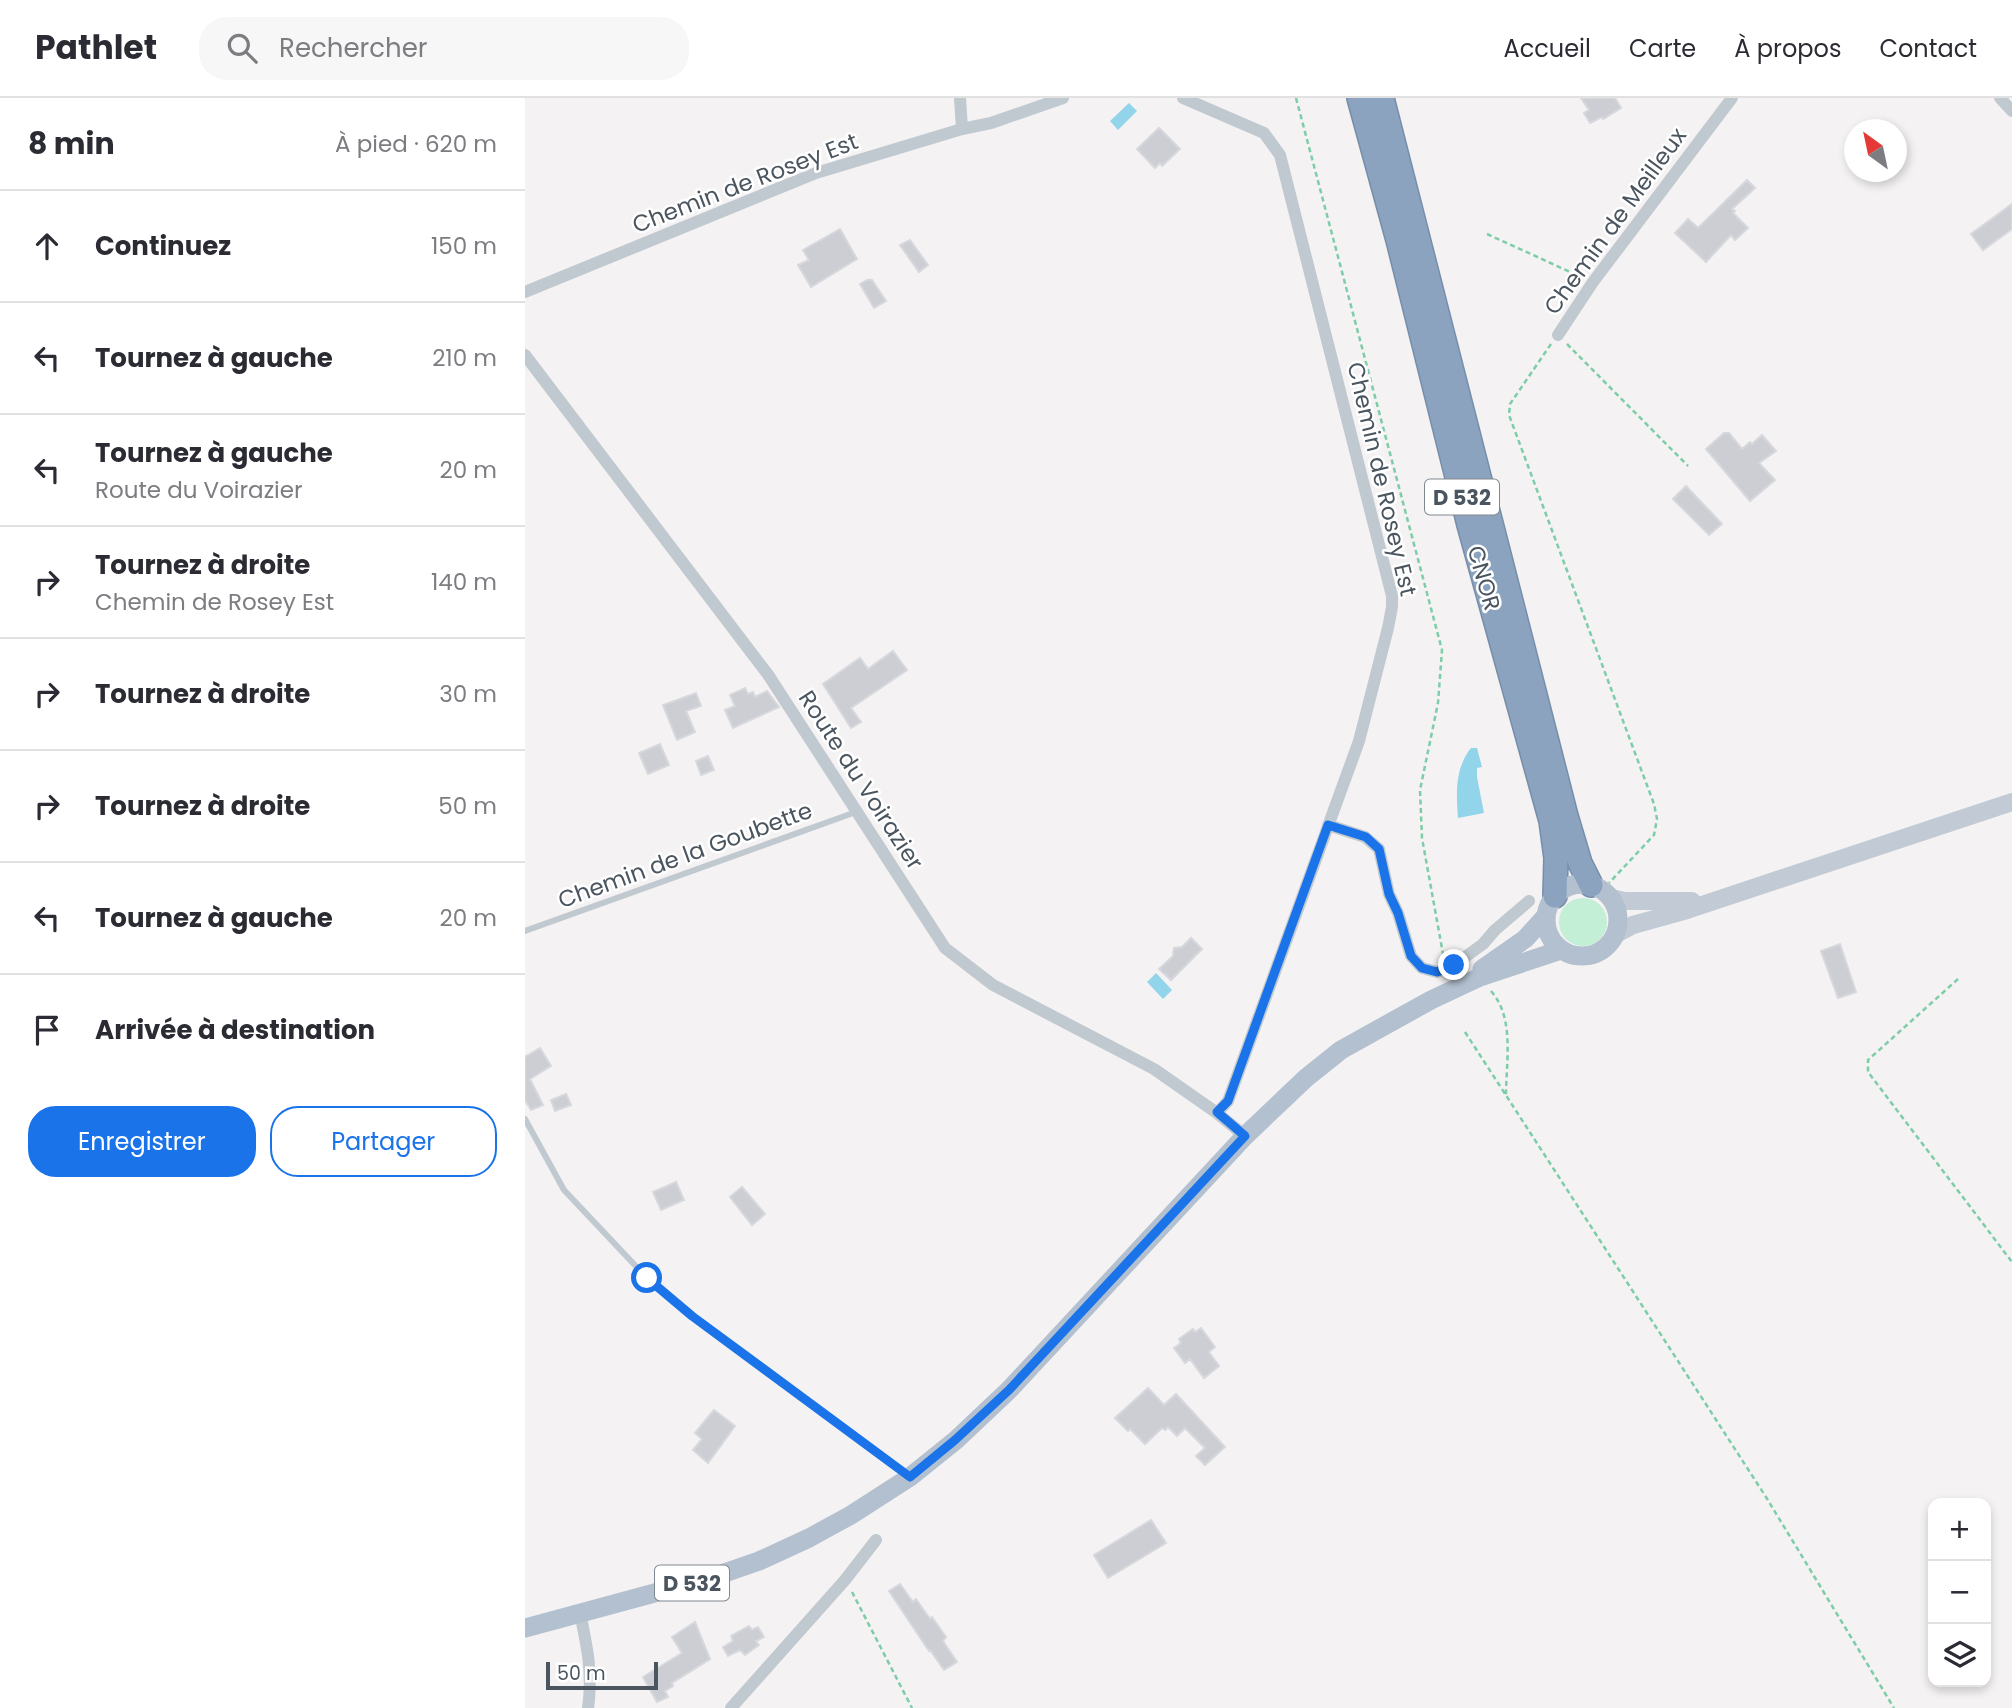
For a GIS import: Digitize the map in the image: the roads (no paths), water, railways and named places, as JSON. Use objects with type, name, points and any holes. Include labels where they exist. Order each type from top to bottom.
[{"type":"highway","name":"CNOR","points":[[1359,98],[1398,240],[1469,525],[1551,821],[1556,858],[1550,906]]},
{"type":"highway","name":"CNOR","points":[[1382,98],[1566,817],[1580,863],[1602,891]]},
{"type":"main road","points":[[1616,934],[1633,925],[1723,898],[2012,802]]},
{"type":"main road","points":[[1602,891],[1617,909],[1619,922],[1612,943],[1595,955],[1583,957],[1572,956],[1561,950],[1546,929],[1550,906],[1565,888],[1578,884],[1602,891],[1625,901],[1680,903],[1723,898]]},
{"type":"main road","name":"D 532","points":[[1471,981],[1525,939],[1550,906]]},
{"type":"main road","name":"D 532","points":[[525,1628],[710,1578],[759,1561],[851,1515],[910,1477],[1009,1390],[1245,1136],[1306,1077],[1341,1050],[1382,1026],[1471,981],[1561,950]]},
{"type":"street","points":[[960,98],[963,129]]},
{"type":"street","name":"Chemin de Rosey Est","points":[[525,292],[816,173],[991,123],[1063,98]]},
{"type":"street","name":"Chemin de Rosey Est","points":[[1183,98],[1264,134],[1280,155],[1388,576],[1392,607],[1359,741],[1228,1101],[1217,1112]]},
{"type":"street","name":"Chemin de Meilleux","points":[[1557,335],[1593,282],[1732,98]]},
{"type":"street","points":[[2000,98],[2012,111]]},
{"type":"street","name":"Route du Voirazier","points":[[525,355],[769,676],[945,947],[993,985],[1154,1069],[1217,1112],[1245,1136]]},
{"type":"street","points":[[1328,825],[1366,837],[1379,849],[1389,894],[1398,913],[1411,956],[1422,968],[1437,972],[1454,965],[1483,944],[1529,901]]},
{"type":"street","points":[[731,1708],[845,1580],[876,1540]]},
{"type":"street","points":[[580,1613],[590,1668],[588,1708]]},
{"type":"lane","name":"Chemin de la Goubette","points":[[525,931],[857,812]]},
{"type":"lane","points":[[525,1119],[564,1190],[647,1278]]},
{"type":"water","points":[[1129,103],[1137,111],[1118,130],[1110,121]]},
{"type":"water","points":[[1471,748],[1477,748],[1482,767],[1477,768],[1477,777],[1484,813],[1458,818],[1459,772]]},
{"type":"water","points":[[1156,973],[1172,990],[1163,999],[1147,982]]}]
